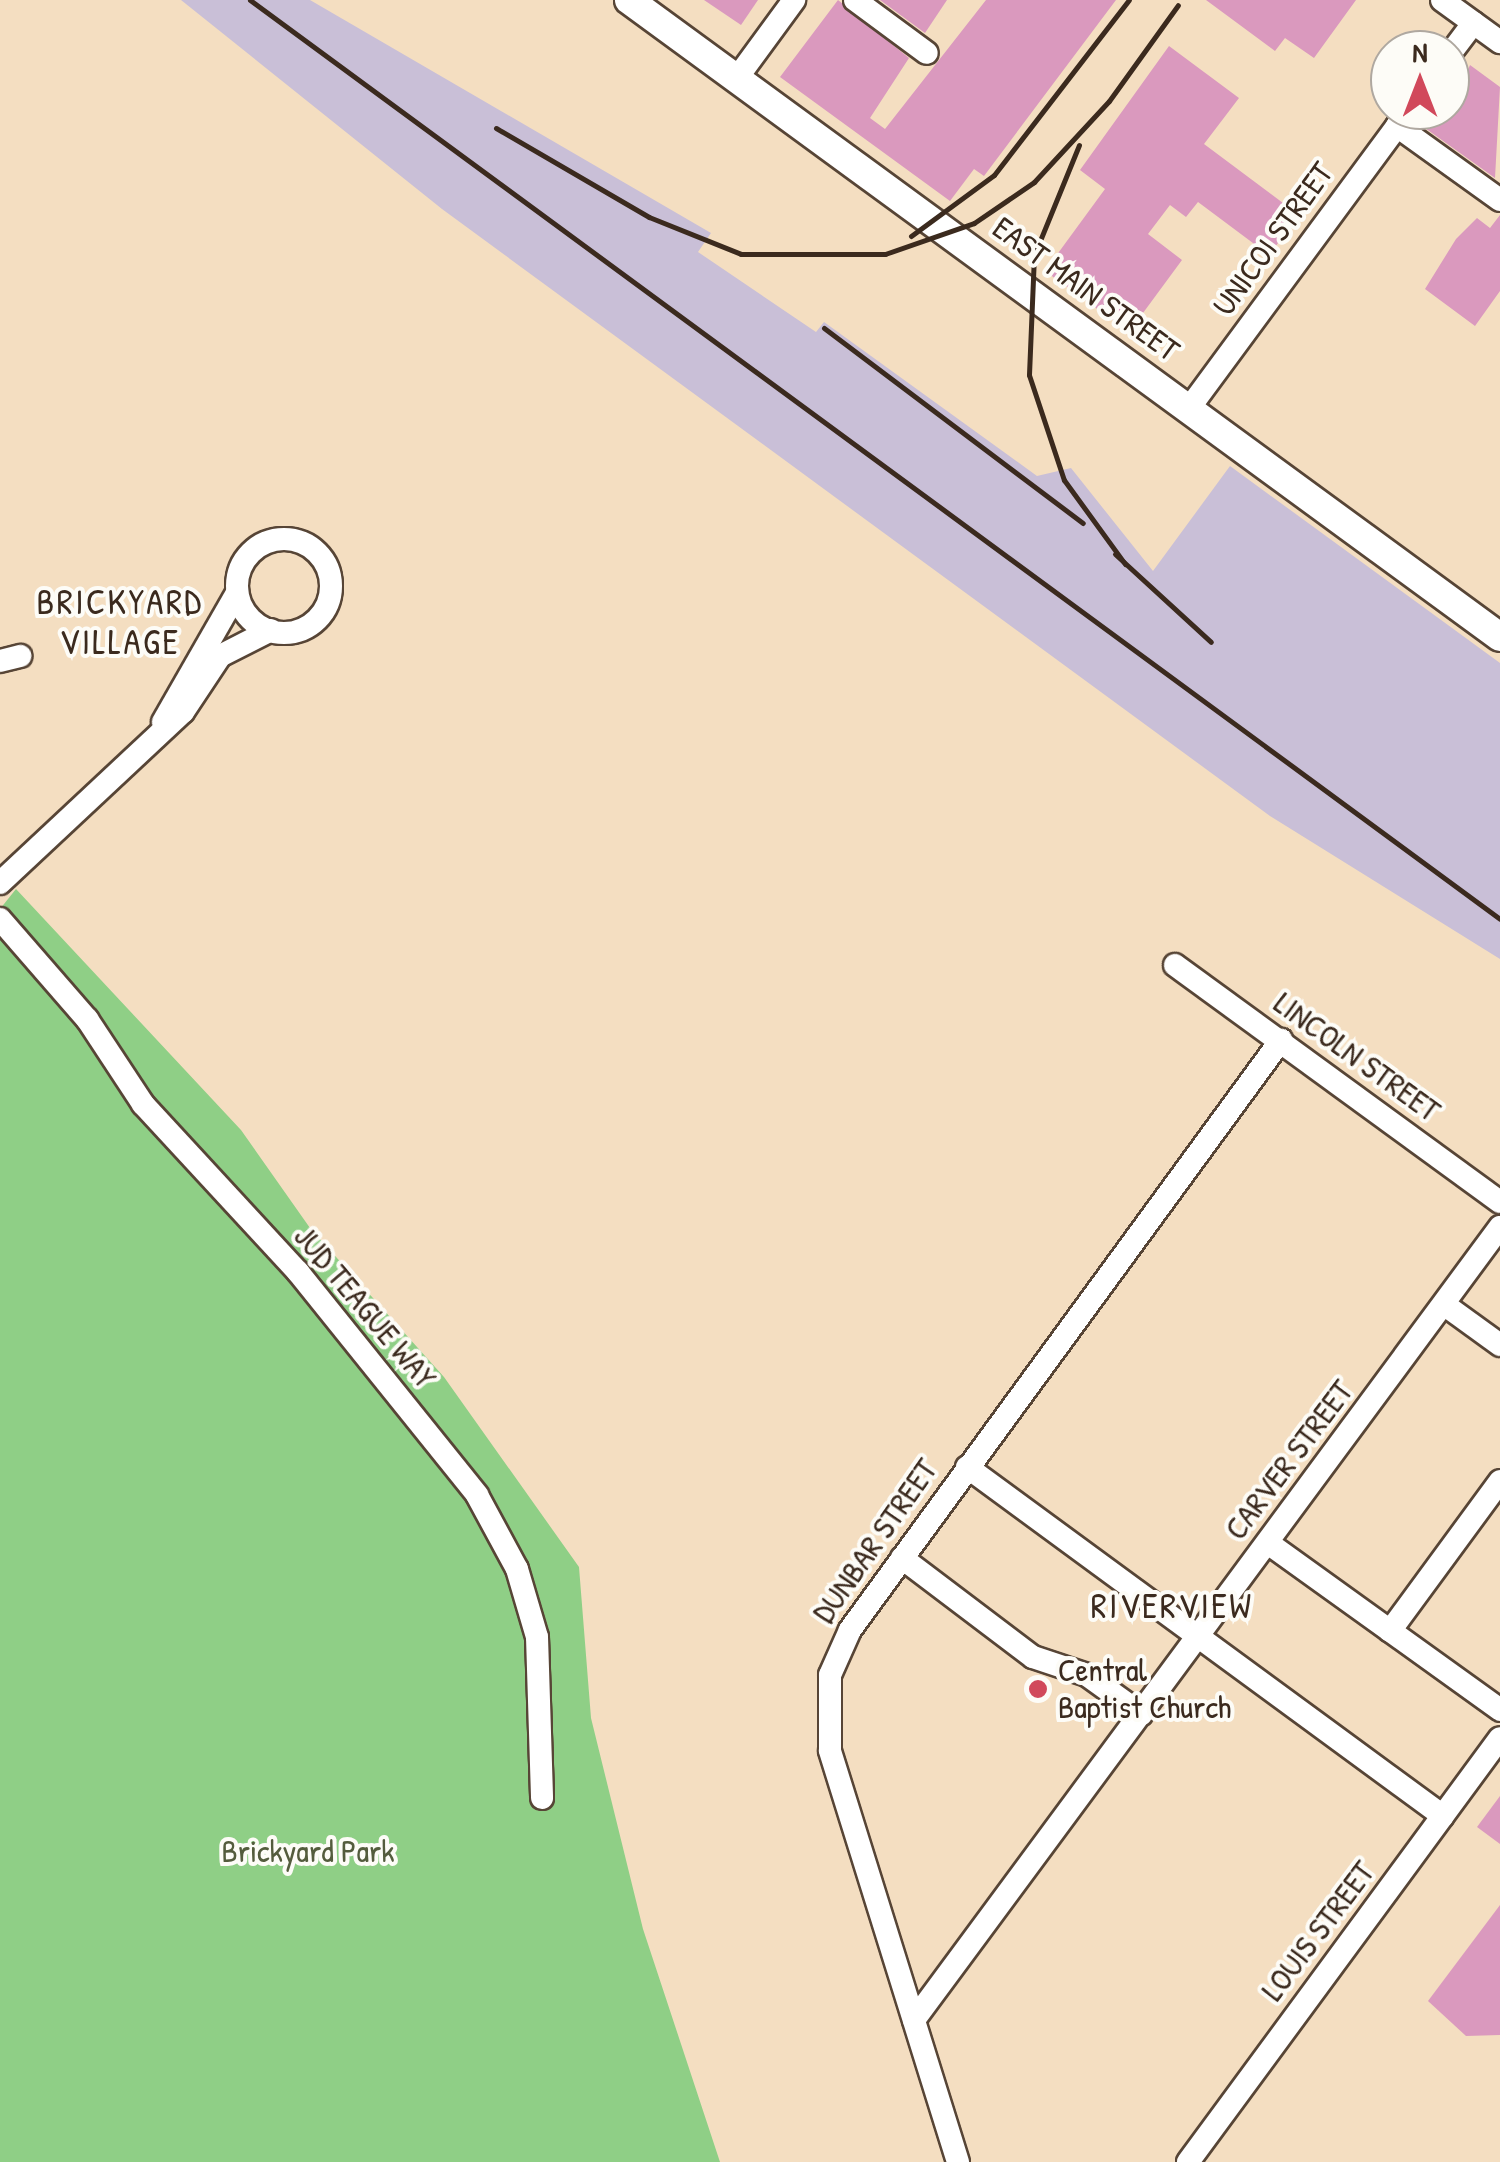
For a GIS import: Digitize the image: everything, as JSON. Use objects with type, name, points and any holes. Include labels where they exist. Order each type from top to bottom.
[{"type":"main road","name":"EAST MAIN STREET","points":[[629,0],[1500,637]]},
{"type":"street","points":[[737,78],[794,0]]},
{"type":"street","points":[[855,0],[927,53]]},
{"type":"street","points":[[1442,0],[1500,42]]},
{"type":"street","points":[[1468,30],[1473,23]]},
{"type":"street","name":"UNICOI STREET","points":[[1190,407],[1394,130]]},
{"type":"street","points":[[1417,130],[1500,200]]},
{"type":"street","points":[[0,883],[164,722],[237,593],[242,563],[265,542],[296,540],[322,558],[331,587],[320,616],[294,632],[271,630],[251,620],[237,593]]},
{"type":"street","points":[[164,722],[183,712],[220,656],[271,630]]},
{"type":"street","name":"JUD TEAGUE WAY","points":[[0,919],[87,1019],[143,1104],[298,1272],[478,1495],[516,1569],[537,1637],[542,1798]]},
{"type":"street","name":"LINCOLN STREET","points":[[1175,965],[1500,1202]]},
{"type":"street","name":"DUNBAR STREET","points":[[958,2162],[826,1722],[837,1650],[1281,1040]]},
{"type":"street","name":"CARVER STREET","points":[[914,2020],[1500,1227]]},
{"type":"street","points":[[1445,1305],[1500,1345]]},
{"type":"street","points":[[968,1466],[1444,1816]]},
{"type":"street","points":[[1390,1631],[1500,1481]]},
{"type":"street","points":[[1268,1543],[1500,1710]]},
{"type":"street","points":[[902,1558],[1033,1657],[1087,1676],[1141,1714]]},
{"type":"street","name":"LOUIS STREET","points":[[1188,2162],[1500,1738]]},
{"type":"shaded area","points":[[181,0],[310,0],[711,233],[698,252],[816,332],[824,322],[1037,476],[1071,468],[1153,571],[1230,466],[1500,663],[1500,959],[1270,816],[442,209]]},
{"type":"green space","name":"Brickyard Park","points":[[16,889],[241,1130],[310,1228],[444,1377],[579,1567],[591,1718],[643,1929],[720,2162],[0,2162],[0,909]]},
{"type":"building","points":[[704,0],[758,0],[741,25]]},
{"type":"building","points":[[838,0],[909,58],[870,118],[885,129],[986,0],[1116,0],[984,176],[974,169],[950,201],[780,77]]},
{"type":"building","points":[[880,0],[947,0],[925,33]]},
{"type":"building","points":[[1206,0],[1356,0],[1314,58],[1285,38],[1275,51]]},
{"type":"building","points":[[1169,46],[1239,98],[1204,144],[1299,215],[1269,255],[1198,202],[1186,217],[1170,205],[1148,234],[1182,260],[1129,332],[1045,271],[1105,189],[1080,170]]},
{"type":"building","points":[[1470,65],[1500,87],[1495,178],[1428,130],[1470,130]]},
{"type":"building","points":[[1500,215],[1500,291],[1475,326],[1425,289],[1456,239],[1477,218],[1490,228]]},
{"type":"building","points":[[1500,1796],[1500,1844],[1477,1827]]},
{"type":"building","points":[[1500,1905],[1500,2035],[1466,2036],[1428,2001]]},
{"type":"railway","points":[[250,0],[1500,919]]},
{"type":"railway","points":[[911,236],[994,175],[1129,0]]},
{"type":"railway","points":[[496,128],[649,217],[741,254],[885,254],[974,223],[1034,182],[1109,101],[1178,5]]},
{"type":"railway","points":[[1079,145],[1034,255],[1029,375],[1064,480],[1125,564]]},
{"type":"railway","points":[[824,328],[1083,523]]},
{"type":"railway","points":[[1115,554],[1211,642]]},
{"type":"place","name":"Central Baptist Church","points":[[1038,1689]]},
{"type":"district","name":"BRICKYARD VILLAGE","points":[[120,622]]},
{"type":"district","name":"RIVERVIEW","points":[[1172,1606]]}]
